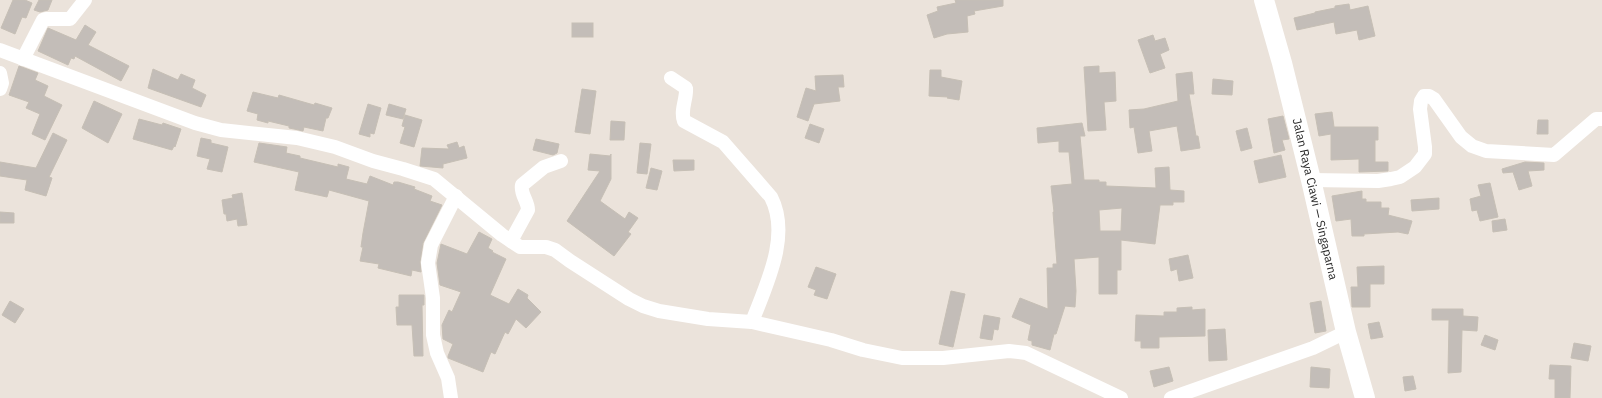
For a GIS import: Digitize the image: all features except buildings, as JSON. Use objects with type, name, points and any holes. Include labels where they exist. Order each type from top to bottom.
[{"type":"main road","name":"Jalan Raya Ciawi — Singaparna","points":[[1264,0],[1282,63],[1311,180],[1346,332],[1365,398]]},
{"type":"street","points":[[23,59],[44,20],[70,19],[85,0]]},
{"type":"street","points":[[0,50],[195,123],[221,130],[297,138],[335,147],[373,161],[434,179],[520,247],[546,247],[555,250],[629,299],[648,308],[681,315],[752,322],[831,340],[863,350],[902,358],[943,358],[1008,351],[1026,353],[1121,398]]},
{"type":"street","points":[[0,73],[2,83],[0,89]]},
{"type":"street","points":[[672,78],[686,88],[683,106],[684,121],[723,142],[771,197],[775,204],[778,221],[777,244],[766,284],[752,322]]},
{"type":"street","points":[[1311,180],[1378,181],[1400,177],[1415,167],[1424,154],[1425,147],[1420,109],[1421,101],[1424,96],[1429,96],[1434,99],[1461,137],[1472,146],[1486,151],[1554,154],[1596,119],[1602,119]]},
{"type":"street","points":[[511,241],[528,210],[528,204],[521,189],[522,185],[544,167],[561,161]]},
{"type":"street","points":[[451,398],[448,378],[437,353],[433,335],[432,298],[428,263],[431,245],[456,196]]},
{"type":"street","points":[[1171,398],[1314,348],[1346,332]]}]
